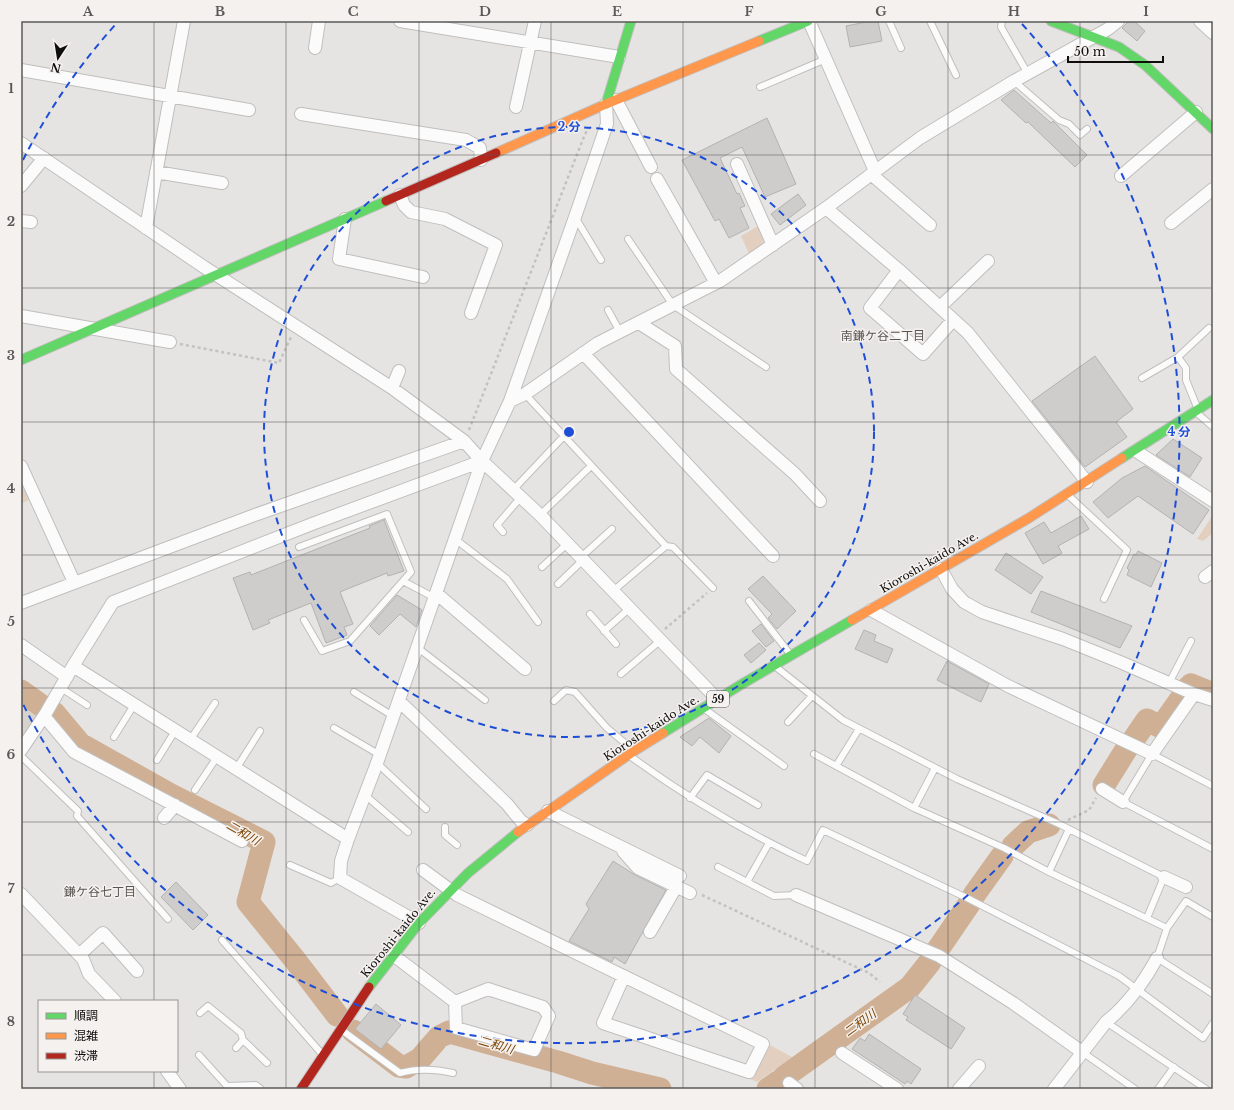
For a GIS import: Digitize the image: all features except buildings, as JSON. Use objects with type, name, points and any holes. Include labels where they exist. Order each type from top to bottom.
[{"type":"main road","points":[[611,102],[619,57],[631,21]]},
{"type":"main road","points":[[21,360],[611,102],[809,21]]},
{"type":"main road","points":[[1052,21],[1094,36],[1119,47],[1145,65],[1213,129]]},
{"type":"main road","name":"Kioroshi-kaido Ave.","points":[[301,1089],[340,1029],[393,955],[419,923],[449,891],[478,864],[527,825],[632,753],[717,699],[1087,482],[1213,400]]},
{"type":"street","points":[[146,228],[184,21]]},
{"type":"street","points":[[314,48],[319,21]]},
{"type":"street","points":[[400,21],[619,57]]},
{"type":"street","points":[[516,107],[535,21]]},
{"type":"street","points":[[809,21],[873,172],[930,225]]},
{"type":"street","points":[[510,401],[525,394],[598,343],[716,283],[826,208],[920,138],[1014,81],[1108,29],[1118,21]]},
{"type":"street","points":[[1200,21],[1213,33]]},
{"type":"street","points":[[21,70],[249,110]]},
{"type":"street","points":[[611,102],[651,166]]},
{"type":"street","points":[[419,923],[340,878],[341,861],[379,759],[482,461],[510,401],[607,124],[611,102]]},
{"type":"street","points":[[1121,176],[1196,112]]},
{"type":"street","points":[[301,114],[466,140],[480,148],[480,160]]},
{"type":"street","points":[[21,143],[146,228],[392,388],[464,441],[482,461],[540,515],[717,699]]},
{"type":"street","points":[[21,186],[44,158]]},
{"type":"street","points":[[737,164],[773,245]]},
{"type":"street","points":[[156,172],[222,183]]},
{"type":"street","points":[[657,180],[716,283]]},
{"type":"street","points":[[1171,223],[1213,189]]},
{"type":"street","points":[[400,195],[404,205],[411,212],[445,219],[496,245],[471,313]]},
{"type":"street","points":[[826,208],[899,270],[968,333],[1087,482]]},
{"type":"street","points":[[346,219],[339,259],[423,277]]},
{"type":"street","points":[[940,308],[988,261]]},
{"type":"street","points":[[899,270],[870,308],[923,354],[953,320]]},
{"type":"street","points":[[21,316],[97,328],[170,342]]},
{"type":"street","points":[[639,323],[675,346],[676,369],[795,474],[820,501]]},
{"type":"street","points":[[583,353],[773,556]]},
{"type":"street","points":[[392,388],[399,371]]},
{"type":"street","points":[[21,603],[252,516],[464,441]]},
{"type":"street","points":[[1136,451],[1213,501]]},
{"type":"street","points":[[21,750],[47,712],[70,671],[113,602],[312,524],[482,461]]},
{"type":"street","points":[[21,466],[74,582]]},
{"type":"street","points":[[941,569],[952,589],[964,602],[982,612],[1063,639],[1213,700]]},
{"type":"street","points":[[435,596],[525,669]]},
{"type":"street","points":[[870,610],[1008,686],[1152,754],[1188,691]]},
{"type":"street","points":[[21,645],[134,705],[348,839]]},
{"type":"street","points":[[399,701],[507,804],[521,821],[527,825]]},
{"type":"street","points":[[47,712],[74,752],[242,841]]},
{"type":"street","points":[[1102,789],[1122,802]]},
{"type":"street","points":[[164,818],[175,805]]},
{"type":"street","points":[[548,811],[620,847],[638,868],[678,881],[690,893]]},
{"type":"street","points":[[423,870],[449,891],[624,976],[763,1044],[749,1072],[603,1024],[624,976]]},
{"type":"street","points":[[1164,877],[1186,886]]},
{"type":"street","points":[[650,932],[678,881]]},
{"type":"street","points":[[21,894],[83,959],[89,974],[114,1000]]},
{"type":"street","points":[[796,895],[939,956],[1013,1003],[1082,1052]]},
{"type":"street","points":[[79,955],[103,933],[138,971]]},
{"type":"street","points":[[393,955],[455,1002]]},
{"type":"street","points":[[1054,1089],[1106,1022],[1137,989],[1157,958]]},
{"type":"street","points":[[488,988],[543,1007],[549,1016],[534,1050],[456,1028],[455,1002],[488,988]]},
{"type":"street","points":[[842,1053],[898,1089]]},
{"type":"street","points":[[959,1089],[979,1066]]},
{"type":"street","points":[[167,1072],[180,1089]]},
{"type":"lane","points":[[888,21],[901,48]]},
{"type":"lane","points":[[930,21],[956,75]]},
{"type":"lane","points":[[1002,21],[1001,27],[1024,67]]},
{"type":"lane","points":[[760,87],[826,59]]},
{"type":"lane","points":[[1014,81],[1058,120],[1068,124],[1080,135],[1087,128]]},
{"type":"lane","points":[[575,217],[601,260]]},
{"type":"lane","points":[[628,239],[673,305],[766,367]]},
{"type":"lane","points":[[608,310],[620,332]]},
{"type":"lane","points":[[1142,378],[1178,358],[1209,328]]},
{"type":"lane","points":[[1178,358],[1186,368],[1186,380],[1197,411],[1213,427]]},
{"type":"lane","points":[[525,394],[666,546],[673,547],[713,588]]},
{"type":"lane","points":[[503,532],[497,525],[518,493],[564,436]]},
{"type":"lane","points":[[540,515],[591,466]]},
{"type":"lane","points":[[1067,494],[1127,550],[1104,599]]},
{"type":"lane","points":[[299,547],[387,514],[411,572],[350,641],[322,651],[304,620]]},
{"type":"lane","points":[[558,584],[612,529]]},
{"type":"lane","points":[[455,539],[507,579],[538,622]]},
{"type":"lane","points":[[542,567],[567,544]]},
{"type":"lane","points":[[613,591],[666,546]]},
{"type":"lane","points":[[403,581],[435,596]]},
{"type":"lane","points":[[749,601],[791,655]]},
{"type":"lane","points":[[604,631],[630,608]]},
{"type":"lane","points":[[590,614],[616,644]]},
{"type":"lane","points":[[621,674],[658,638]]},
{"type":"lane","points":[[1170,683],[1191,641]]},
{"type":"lane","points":[[418,648],[486,700]]},
{"type":"lane","points":[[774,665],[843,720],[859,729],[957,780],[1059,824],[1164,877],[1147,918]]},
{"type":"lane","points":[[61,688],[88,705]]},
{"type":"lane","points":[[554,701],[566,690],[575,692],[632,753],[690,798],[769,843],[807,861],[823,830],[967,898],[1119,976],[1203,1038],[1213,1023]]},
{"type":"lane","points":[[354,692],[393,716]]},
{"type":"lane","points":[[788,722],[812,696]]},
{"type":"lane","points":[[190,740],[215,703]]},
{"type":"lane","points":[[114,737],[134,705]]},
{"type":"lane","points":[[703,708],[784,766]]},
{"type":"lane","points":[[334,728],[379,759],[426,809]]},
{"type":"lane","points":[[836,766],[859,729]]},
{"type":"lane","points":[[157,760],[175,731]]},
{"type":"lane","points":[[236,769],[260,731]]},
{"type":"lane","points":[[814,754],[914,808],[1004,848],[1048,872],[1167,928]]},
{"type":"lane","points":[[1213,786],[1152,754],[1122,802],[1213,849]]},
{"type":"lane","points":[[21,756],[78,811],[77,816],[168,919]]},
{"type":"lane","points":[[196,790],[217,757]]},
{"type":"lane","points":[[914,808],[935,768]]},
{"type":"lane","points":[[690,798],[707,775],[758,805]]},
{"type":"lane","points":[[365,795],[408,832]]},
{"type":"lane","points":[[445,827],[445,835],[457,845]]},
{"type":"lane","points":[[1048,872],[1069,829]]},
{"type":"lane","points":[[747,882],[769,843]]},
{"type":"lane","points":[[290,865],[331,884],[340,878]]},
{"type":"lane","points":[[718,868],[774,896],[796,895]]},
{"type":"lane","points":[[1212,993],[1157,958],[1167,928],[1186,901],[1213,917]]},
{"type":"lane","points":[[222,940],[323,1056]]},
{"type":"lane","points":[[200,1013],[208,1006],[241,1033],[243,1040],[267,1063]]},
{"type":"lane","points":[[1106,1022],[1174,1066],[1206,1089]]},
{"type":"lane","points":[[340,1029],[400,1073],[414,1069],[437,1069],[453,1073]]},
{"type":"lane","points":[[236,1048],[243,1040]]},
{"type":"lane","points":[[1082,1052],[1135,1089]]},
{"type":"lane","points":[[199,1055],[227,1086],[256,1085],[261,1089]]},
{"type":"lane","points":[[1158,1089],[1174,1066]]},
{"type":"path","points":[[464,441],[585,134],[591,124]]},
{"type":"path","points":[[170,342],[278,363],[297,326]]},
{"type":"path","points":[[658,638],[713,588]]},
{"type":"path","points":[[1059,824],[1089,810],[1102,789]]},
{"type":"path","points":[[690,893],[696,892],[869,973],[880,982]]},
{"type":"shaded area","points":[[760,225],[764,239],[763,243],[755,253],[750,256],[741,236]]},
{"type":"shaded area","points":[[21,475],[32,498],[21,504]]},
{"type":"shaded area","points":[[1213,515],[1213,533],[1203,541],[1197,539]]},
{"type":"shaded area","points":[[21,695],[41,710],[21,741]]},
{"type":"shaded area","points":[[770,1045],[792,1057],[757,1082],[750,1079],[764,1051],[767,1052]]},
{"type":"waterway","name":"二和川","points":[[1188,688],[1191,685],[1213,694]]},
{"type":"waterway","name":"二和川","points":[[21,691],[42,706]]},
{"type":"waterway","name":"二和川","points":[[1134,739],[1147,720],[1161,727],[1183,696]]},
{"type":"waterway","name":"二和川","points":[[54,713],[80,744],[171,795],[264,842],[248,902],[337,1015]]},
{"type":"waterway","name":"二和川","points":[[1104,785],[1127,748]]},
{"type":"waterway","name":"二和川","points":[[1013,846],[1028,832],[1049,825]]},
{"type":"waterway","name":"二和川","points":[[974,895],[1002,856]]},
{"type":"waterway","name":"二和川","points":[[937,951],[969,904]]},
{"type":"waterway","name":"二和川","points":[[784,1077],[910,987],[930,962]]},
{"type":"waterway","name":"二和川","points":[[353,1031],[399,1066],[406,1067],[420,1059],[439,1037],[449,1032],[558,1062],[592,1073],[660,1089]]},
{"type":"waterway","name":"二和川","points":[[768,1089],[778,1082]]},
{"type":"traffic: fast","points":[[606,104],[631,21]]},
{"type":"traffic: fast","points":[[759,41],[808,21]]},
{"type":"traffic: fast","points":[[1051,21],[1119,47],[1145,65],[1213,129]]},
{"type":"traffic: fast","points":[[21,360],[386,201]]},
{"type":"traffic: fast","points":[[1122,458],[1213,400]]},
{"type":"traffic: fast","points":[[663,733],[742,684],[852,620]]},
{"type":"traffic: fast","points":[[369,987],[419,923],[468,873],[518,832]]},
{"type":"traffic: slow","points":[[496,153],[606,104],[759,41]]},
{"type":"traffic: slow","points":[[852,620],[1029,518],[1122,458]]},
{"type":"traffic: slow","points":[[518,832],[634,751],[663,733]]},
{"type":"traffic: jam","points":[[386,201],[496,153]]},
{"type":"traffic: jam","points":[[301,1089],[369,987]]},
{"type":"district","name":"南鎌ケ谷二丁目","points":[[883,336]]},
{"type":"district","name":"鎌ケ谷七丁目","points":[[100,892]]}]
